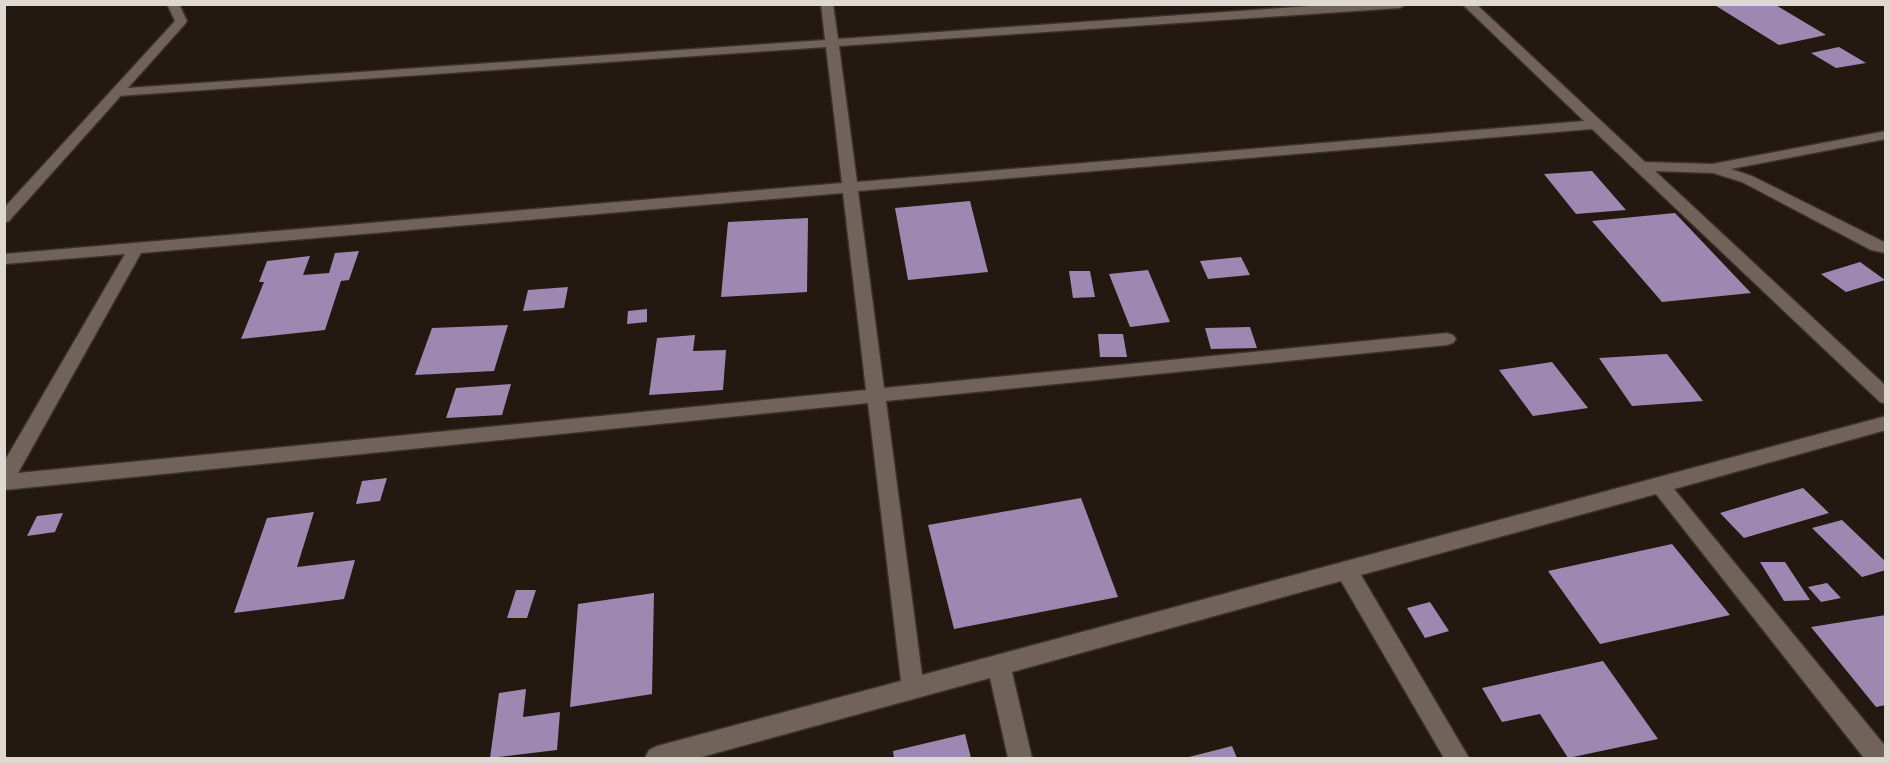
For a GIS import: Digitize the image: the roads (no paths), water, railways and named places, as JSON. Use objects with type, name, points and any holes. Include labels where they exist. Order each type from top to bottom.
[{"type":"street","points":[[4,218],[181,21],[173,4]]},
{"type":"street","points":[[827,4],[914,689]]},
{"type":"street","points":[[1225,4],[1232,16]]},
{"type":"street","points":[[117,92],[1400,4]]},
{"type":"street","points":[[1468,4],[1886,397]]},
{"type":"street","points":[[4,259],[1596,124]]},
{"type":"street","points":[[1639,166],[1714,169],[1886,135]]},
{"type":"street","points":[[1714,169],[1747,179],[1877,246],[1886,248]]},
{"type":"street","points":[[4,481],[136,248]]},
{"type":"street","points":[[4,481],[1447,339]]},
{"type":"street","points":[[657,759],[1886,423]]},
{"type":"street","points":[[1660,485],[1879,759]]},
{"type":"street","points":[[1347,571],[1457,759]]},
{"type":"street","points":[[999,666],[1020,759]]}]
